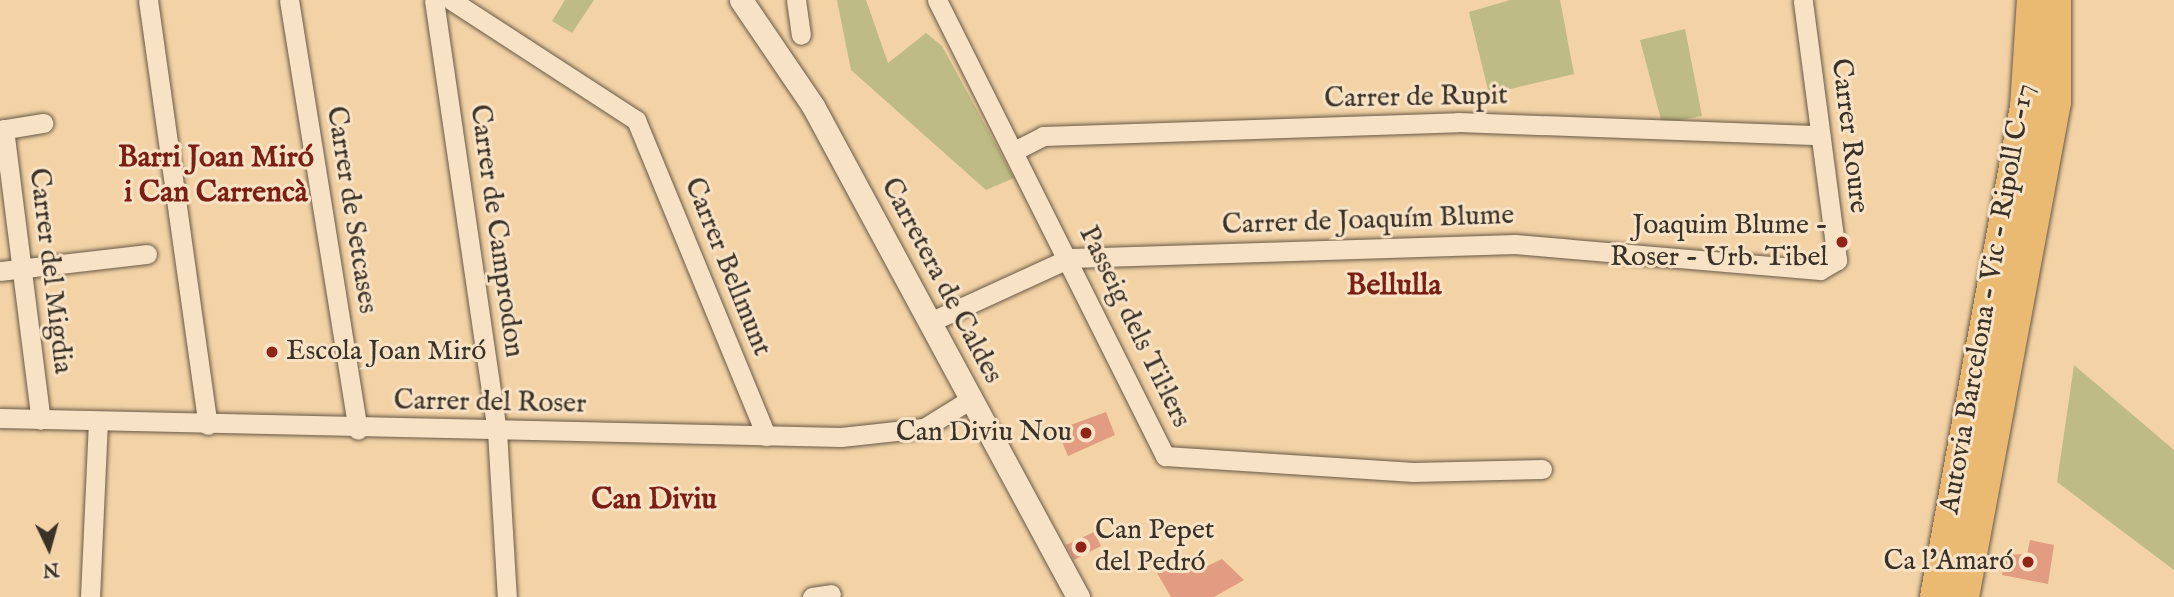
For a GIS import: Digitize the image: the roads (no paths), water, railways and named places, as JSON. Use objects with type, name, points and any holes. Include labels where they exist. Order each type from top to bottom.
[{"type":"highway","name":"Autovia Barcelona - Vic - Ripoll C-17","points":[[1936,597],[2026,107],[2033,0]]},
{"type":"highway","name":"Autovia Barcelona - Vic - Ripoll C-17","points":[[1963,597],[2055,102],[2055,0]]},
{"type":"street","points":[[148,0],[208,425]]},
{"type":"street","name":"Carrer de Setcases","points":[[289,0],[358,429]]},
{"type":"street","name":"Carrer de Camprodon","points":[[434,0],[496,431],[507,597]]},
{"type":"street","name":"Carrer Bellmunt","points":[[451,0],[636,120],[766,436]]},
{"type":"street","name":"Carretera de Caldes","points":[[741,0],[813,106],[1078,597]]},
{"type":"street","points":[[796,0],[801,35]]},
{"type":"street","name":"Passeig dels Til·lers","points":[[937,0],[1016,150],[1165,456],[1413,472],[1542,469]]},
{"type":"street","name":"Carrer Roure","points":[[1803,0],[1837,260],[1820,270]]},
{"type":"street","name":"Carrer de Rupit","points":[[1016,150],[1044,136],[1458,122],[1820,135]]},
{"type":"street","points":[[2,129],[43,123]]},
{"type":"street","name":"Carrer del Migdia","points":[[2,129],[41,419]]},
{"type":"street","name":"Carrer de Joaquím Blume","points":[[930,322],[1070,258],[1515,244],[1820,270]]},
{"type":"street","points":[[0,271],[147,254]]},
{"type":"street","name":"Carrer del Roser","points":[[0,418],[358,429],[766,436],[902,433],[924,428],[971,399]]},
{"type":"street","points":[[90,597],[98,421]]},
{"type":"place","name":"Joaquim Blume - Roser - Urb. Tibel","points":[[1842,242]]},
{"type":"place","name":"Escola Joan Miró","points":[[272,352]]},
{"type":"place","name":"Can Diviu Nou","points":[[1086,433]]},
{"type":"place","name":"Can Pepet del Pedró","points":[[1081,547]]},
{"type":"place","name":"Ca l'Amaró","points":[[2028,562]]},
{"type":"district","name":"Barri Joan Miró i Can Carrencà","points":[[216,175]]},
{"type":"district","name":"Bellulla","points":[[1394,286]]},
{"type":"district","name":"Can Diviu","points":[[654,500]]}]
